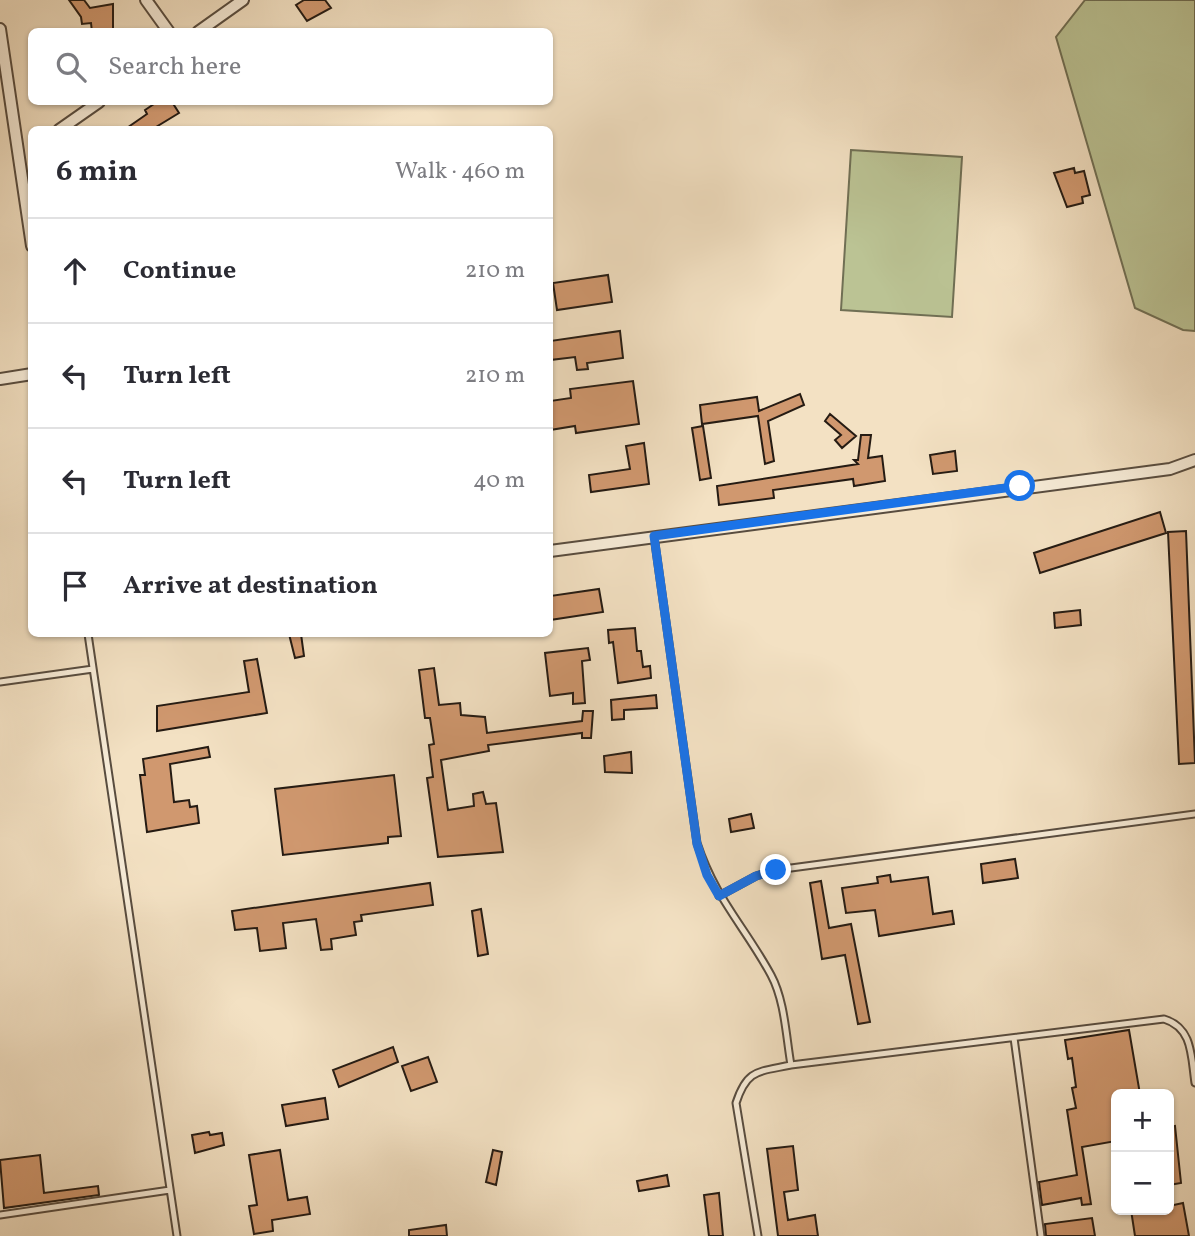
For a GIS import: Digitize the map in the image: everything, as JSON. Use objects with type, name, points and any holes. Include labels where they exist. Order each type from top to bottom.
[{"type":"street","points":[[146,0],[166,28]]},
{"type":"street","points":[[204,28],[243,0]]},
{"type":"street","points":[[0,29],[28,220]]},
{"type":"street","points":[[65,126],[95,105]]},
{"type":"street","points":[[0,379],[28,375]]},
{"type":"street","points":[[553,551],[1170,468],[1195,460]]},
{"type":"lane","points":[[654,536],[697,844],[707,875],[772,976],[778,992],[791,1065]]},
{"type":"lane","points":[[88,637],[177,1236]]},
{"type":"lane","points":[[0,682],[93,669]]},
{"type":"lane","points":[[719,896],[756,876],[776,870],[1195,814]]},
{"type":"lane","points":[[758,1236],[736,1104],[743,1083],[752,1074],[791,1065],[1164,1019],[1178,1024],[1189,1040],[1195,1083]]},
{"type":"lane","points":[[1014,1038],[1041,1236]]},
{"type":"lane","points":[[0,1215],[170,1190]]},
{"type":"green space","points":[[1085,0],[1195,0],[1195,331],[1183,330],[1135,308],[1056,37]]},
{"type":"green space","points":[[851,150],[962,157],[952,317],[841,310]]},
{"type":"building","points":[[69,0],[84,0],[90,8],[113,4],[113,28],[92,28],[91,23],[82,24],[81,17]]},
{"type":"building","points":[[304,0],[325,0],[331,8],[307,21],[296,5]]},
{"type":"building","points":[[152,105],[174,105],[179,113],[158,126],[130,126],[147,114],[145,110]]},
{"type":"building","points":[[1074,168],[1075,173],[1084,171],[1090,195],[1082,197],[1083,203],[1067,207],[1054,173]]},
{"type":"building","points":[[608,275],[612,302],[557,310],[553,283]]},
{"type":"building","points":[[620,331],[623,358],[587,363],[588,369],[577,370],[575,357],[553,360],[553,341]]},
{"type":"building","points":[[633,381],[639,424],[576,433],[575,426],[553,430],[553,401],[571,398],[570,389]]},
{"type":"building","points":[[800,394],[804,405],[768,421],[774,461],[765,464],[758,416],[702,424],[700,405],[757,397],[759,411]]},
{"type":"building","points":[[830,414],[856,436],[842,448],[835,440],[841,435],[825,421]]},
{"type":"building","points":[[703,426],[711,478],[700,480],[692,428]]},
{"type":"building","points":[[861,435],[871,435],[868,458],[882,456],[885,481],[854,486],[853,479],[773,490],[774,498],[719,505],[717,486],[858,464],[854,460],[858,460]]},
{"type":"building","points":[[644,443],[649,484],[591,492],[589,475],[630,469],[626,446]]},
{"type":"building","points":[[955,451],[957,471],[933,474],[930,455]]},
{"type":"building","points":[[1160,512],[1166,533],[1040,573],[1034,553]]},
{"type":"building","points":[[1186,531],[1195,763],[1179,764],[1168,532]]},
{"type":"building","points":[[599,589],[603,612],[553,620],[553,596]]},
{"type":"building","points":[[1080,610],[1081,625],[1055,628],[1054,613]]},
{"type":"building","points":[[635,628],[637,651],[641,651],[643,667],[650,666],[651,678],[618,683],[613,642],[609,643],[608,630]]},
{"type":"building","points":[[290,637],[301,637],[304,656],[295,658]]},
{"type":"building","points":[[588,648],[590,660],[582,661],[585,703],[573,704],[573,693],[550,696],[545,653]]},
{"type":"building","points":[[257,659],[267,713],[157,731],[157,706],[249,692],[244,661]]},
{"type":"building","points":[[434,668],[439,705],[460,703],[461,715],[485,717],[487,733],[582,721],[583,711],[593,711],[591,738],[582,738],[582,733],[488,745],[489,751],[441,760],[448,810],[474,806],[473,794],[483,792],[486,804],[496,803],[503,852],[438,857],[427,778],[433,777],[429,745],[434,744],[430,718],[425,718],[419,670]]},
{"type":"building","points":[[656,695],[657,708],[624,710],[624,719],[612,720],[611,700]]},
{"type":"building","points":[[208,747],[210,757],[170,764],[174,802],[189,800],[190,807],[197,806],[199,823],[147,832],[140,775],[145,775],[143,759]]},
{"type":"building","points":[[631,752],[632,773],[605,772],[604,756]]},
{"type":"building","points":[[394,775],[401,836],[388,837],[388,843],[283,855],[275,789]]},
{"type":"building","points":[[751,814],[754,828],[731,832],[729,819]]},
{"type":"building","points":[[1015,859],[1018,878],[983,883],[981,864]]},
{"type":"building","points":[[890,875],[891,882],[928,877],[933,914],[952,911],[954,924],[879,936],[875,910],[846,913],[842,888],[878,883],[877,877]]},
{"type":"building","points":[[821,881],[829,928],[851,924],[870,1022],[858,1024],[845,955],[822,959],[810,883]]},
{"type":"building","points":[[430,883],[433,905],[361,915],[362,921],[354,922],[356,935],[331,939],[332,949],[321,950],[316,919],[283,923],[286,948],[260,951],[257,928],[235,930],[232,911]]},
{"type":"building","points":[[481,909],[488,954],[478,956],[472,911]]},
{"type":"building","points":[[1129,1030],[1139,1089],[1111,1089],[1111,1142],[1082,1147],[1091,1204],[1082,1205],[1081,1198],[1042,1205],[1039,1182],[1077,1175],[1067,1110],[1076,1108],[1072,1088],[1076,1087],[1072,1058],[1068,1059],[1065,1040]]},
{"type":"building","points":[[393,1047],[398,1062],[339,1087],[333,1070]]},
{"type":"building","points":[[428,1057],[437,1082],[411,1091],[402,1066]]},
{"type":"building","points":[[325,1098],[328,1119],[286,1126],[282,1105]]},
{"type":"building","points":[[1174,1126],[1181,1183],[1174,1184],[1174,1152]]},
{"type":"building","points":[[209,1132],[210,1135],[222,1133],[224,1145],[195,1153],[192,1135]]},
{"type":"building","points":[[793,1146],[798,1190],[784,1192],[788,1220],[815,1215],[818,1236],[778,1236],[767,1149]]},
{"type":"building","points":[[280,1150],[288,1200],[307,1197],[310,1214],[272,1220],[273,1231],[254,1234],[249,1206],[257,1205],[249,1155]]},
{"type":"building","points":[[493,1150],[502,1152],[496,1185],[486,1182]]},
{"type":"building","points":[[40,1155],[44,1193],[98,1186],[99,1195],[4,1208],[0,1160]]},
{"type":"building","points":[[667,1175],[669,1186],[639,1191],[637,1181]]},
{"type":"building","points":[[719,1193],[723,1236],[709,1236],[704,1195]]},
{"type":"building","points":[[1183,1203],[1189,1236],[1135,1236],[1132,1215],[1174,1215],[1174,1205]]},
{"type":"building","points":[[1092,1218],[1095,1236],[1046,1236],[1045,1224]]},
{"type":"building","points":[[446,1225],[447,1236],[409,1236],[409,1230]]},
{"type":"route","points":[[776,870],[756,876],[719,896],[707,875],[697,844],[654,536],[1020,486]]}]
